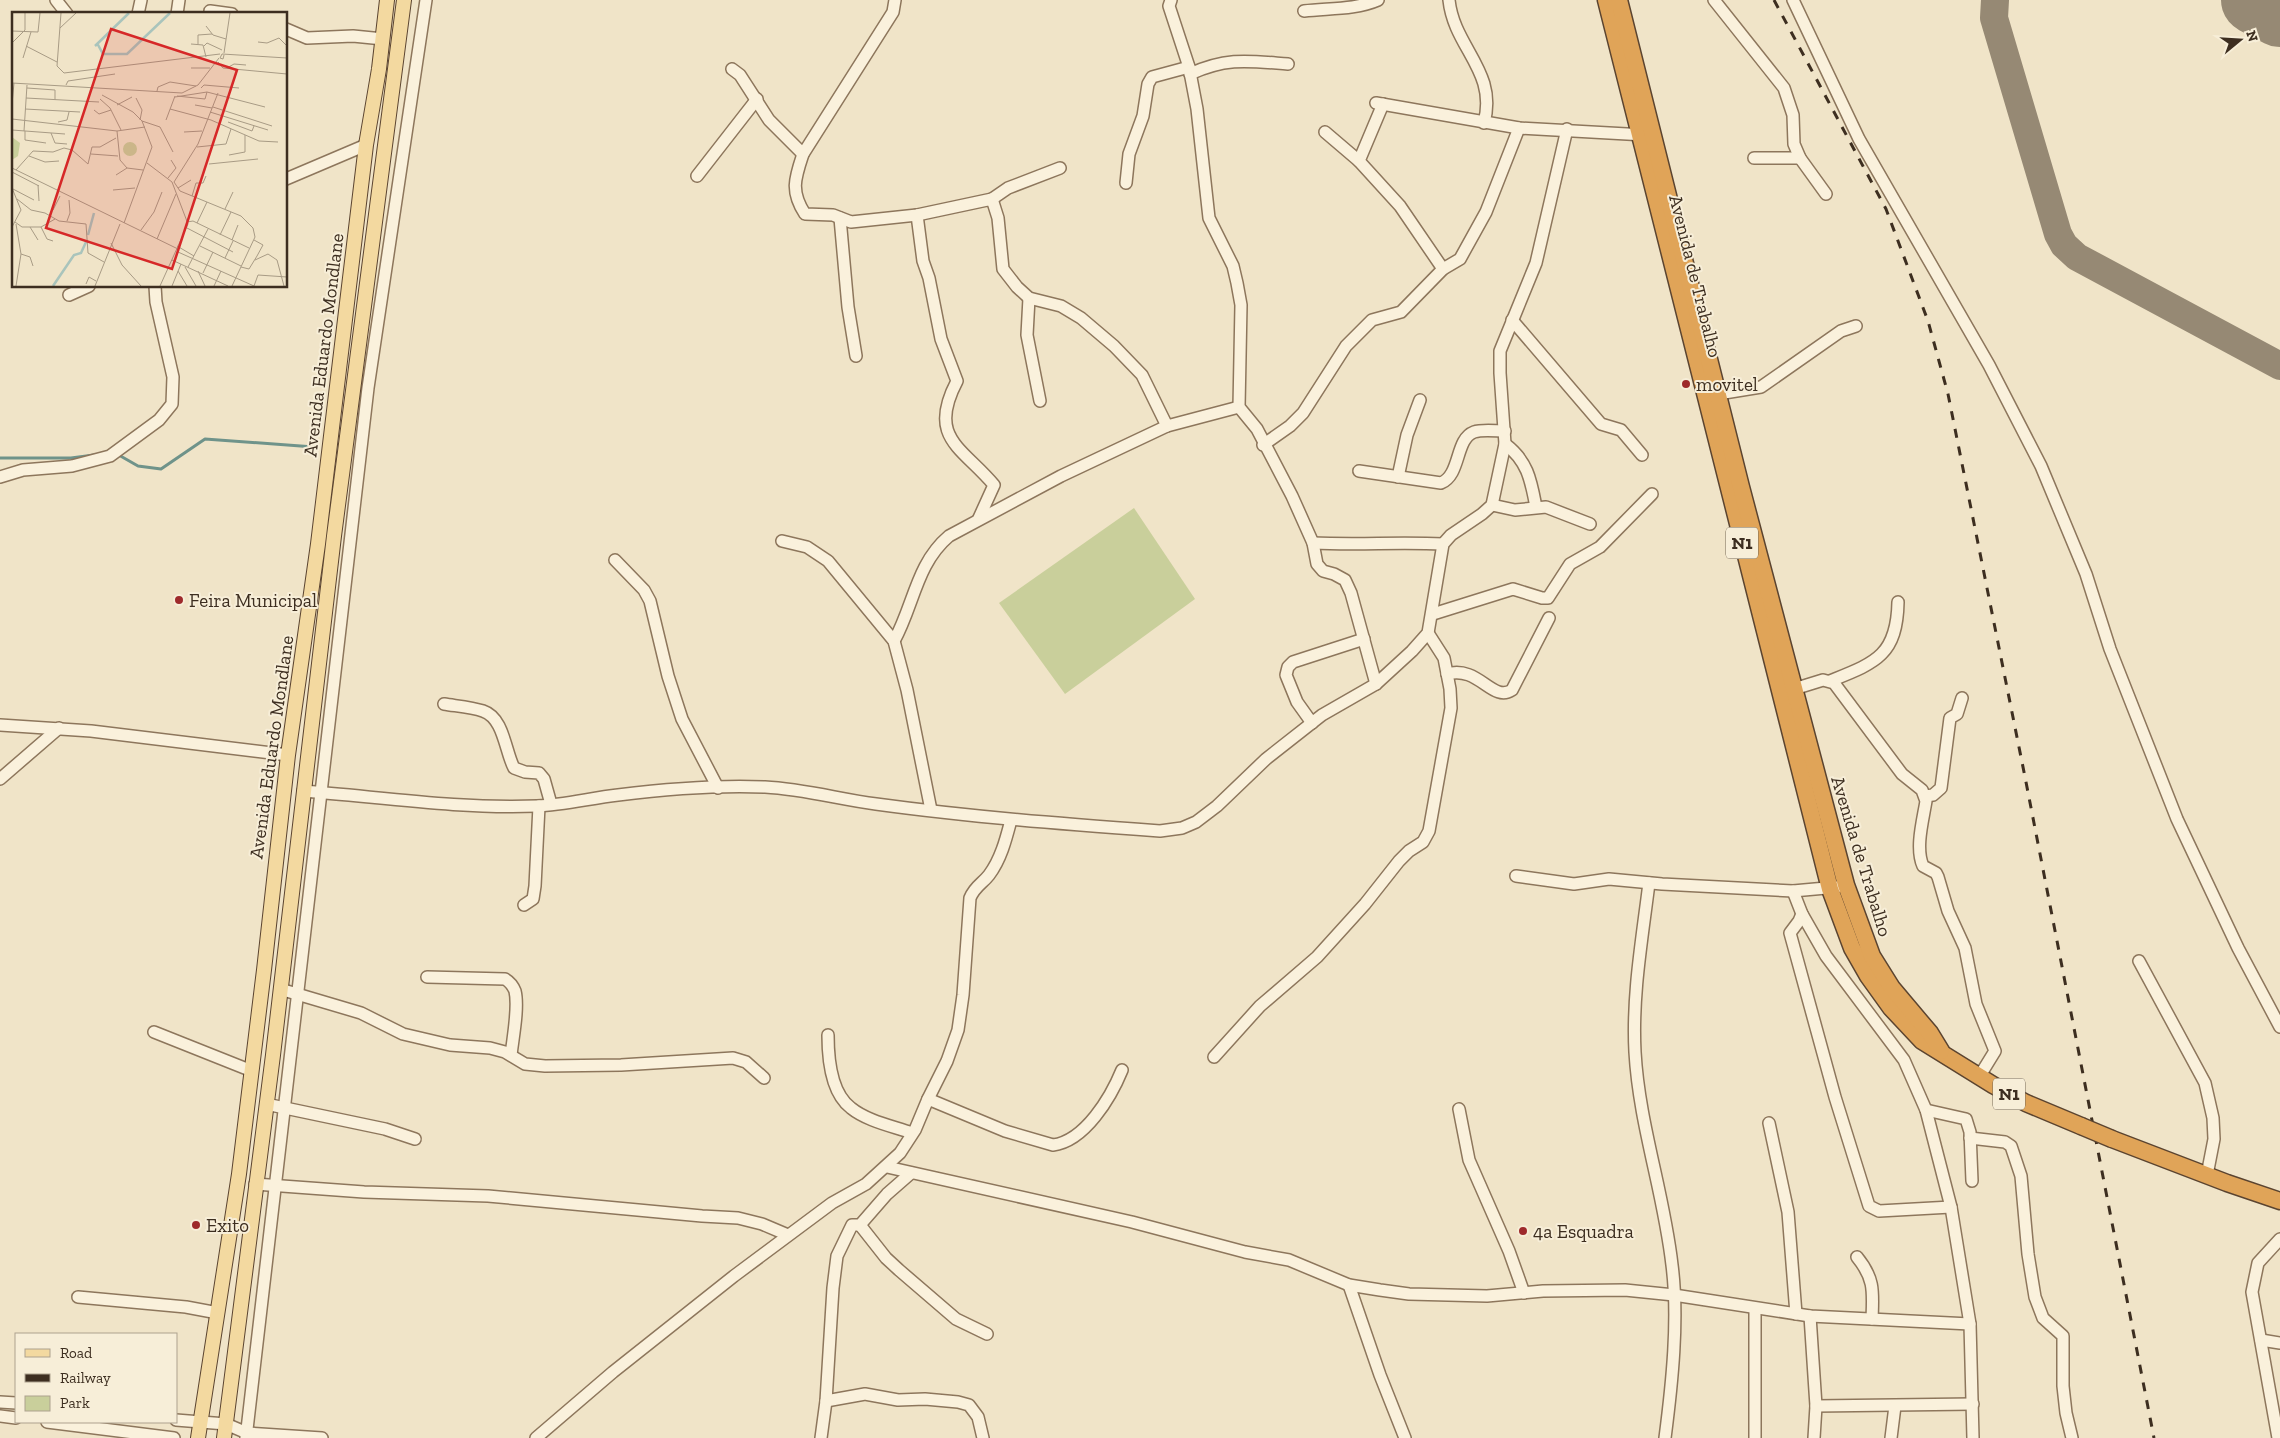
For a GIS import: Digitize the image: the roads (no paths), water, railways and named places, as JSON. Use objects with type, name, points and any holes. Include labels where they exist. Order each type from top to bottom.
[{"type":"highway","name":"Avenida de Trabalho","points":[[1606,0],[1624,45]]},
{"type":"highway","name":"Avenida de Trabalho","points":[[1619,0],[1624,45],[1646,135],[1809,774],[1872,956],[1892,988],[1930,1033],[1942,1053]]},
{"type":"highway","name":"Avenida de Trabalho","points":[[1696,334],[1718,394],[1735,488]]},
{"type":"highway","name":"Avenida de Trabalho","points":[[1767,614],[1794,689],[1830,889],[1852,948],[1868,976],[1891,1008],[1922,1041],[1942,1053]]},
{"type":"highway","name":"N1","points":[[1942,1053],[1979,1077],[2026,1103],[2207,1176],[2280,1201]]},
{"type":"highway","name":"N1","points":[[2227,1183],[2280,1213]]},
{"type":"main road","name":"Avenida Eduardo Mondlane","points":[[198,1438],[218,1313],[252,1071],[288,754],[318,544],[366,145],[383,39],[387,0]]},
{"type":"main road","name":"Avenida Eduardo Mondlane","points":[[224,1438],[384,140],[404,0]]},
{"type":"main road","points":[[288,754],[308,756]]},
{"type":"main road","points":[[244,1129],[262,1133]]},
{"type":"street","points":[[56,0],[65,12]]},
{"type":"street","points":[[246,1435],[299,995],[368,388],[426,0]]},
{"type":"street","points":[[895,0],[893,12],[803,154],[795,178],[796,200],[805,214],[833,215],[851,222],[917,215],[992,199],[1008,188],[1060,168]]},
{"type":"street","points":[[1171,0],[1169,6],[1189,70],[1197,109],[1209,218],[1233,266],[1241,305],[1239,407],[1256,429],[1292,496],[1313,544],[1317,564],[1323,571],[1345,580],[1351,593],[1376,684]]},
{"type":"street","points":[[1304,12],[1321,9],[1333,10],[1369,4],[1378,0]]},
{"type":"street","points":[[1450,0],[1455,23],[1487,90],[1488,107],[1484,123]]},
{"type":"street","points":[[1714,0],[1784,88],[1793,115],[1794,144],[1800,158],[1826,194]]},
{"type":"street","points":[[1793,0],[1860,139],[1989,365],[2041,466],[2086,574],[2110,649],[2177,819],[2238,948],[2280,1027]]},
{"type":"street","points":[[210,11],[217,12]]},
{"type":"street","points":[[288,29],[307,38],[352,36],[383,39]]},
{"type":"street","points":[[1126,183],[1129,154],[1143,116],[1148,84],[1152,77],[1239,60],[1288,64]]},
{"type":"street","points":[[732,69],[740,75],[769,120],[803,154]]},
{"type":"street","points":[[697,176],[757,99]]},
{"type":"street","points":[[1359,161],[1380,104],[1519,128],[1646,135]]},
{"type":"street","points":[[1263,445],[1290,426],[1303,413],[1346,346],[1372,320],[1401,312],[1443,269],[1460,259],[1486,212],[1519,128]]},
{"type":"street","points":[[304,791],[348,793],[425,802],[545,805],[618,795],[718,788],[764,787],[808,791],[875,804],[1011,820],[1160,831],[1182,828],[1196,822],[1217,806],[1266,759],[1322,715],[1376,684],[1428,633],[1433,614],[1443,544],[1451,535],[1492,505],[1505,444],[1500,390],[1500,351],[1536,263],[1566,130]]},
{"type":"street","points":[[1325,132],[1359,161],[1400,206],[1443,269]]},
{"type":"street","points":[[288,178],[366,145]]},
{"type":"street","points":[[1754,158],[1800,158]]},
{"type":"street","points":[[992,199],[998,218],[1003,269],[1016,287],[1029,298],[1061,306],[1080,318],[1120,351],[1142,375],[1168,426]]},
{"type":"street","points":[[917,215],[923,262],[929,278],[941,339],[956,381],[947,399],[944,425],[954,446],[994,485],[979,518]]},
{"type":"street","points":[[840,218],[848,307],[856,356]]},
{"type":"street","points":[[69,295],[85,288]]},
{"type":"street","points":[[0,477],[23,470],[72,466],[110,456],[159,420],[172,404],[173,377],[156,302],[155,288]]},
{"type":"street","points":[[1029,298],[1027,336],[1040,401]]},
{"type":"street","points":[[1512,320],[1601,424],[1621,430],[1642,455]]},
{"type":"street","points":[[1718,394],[1761,387],[1841,331],[1856,326]]},
{"type":"street","points":[[1398,477],[1407,435],[1420,400]]},
{"type":"street","points":[[894,641],[926,561],[938,545],[949,536],[979,518],[1040,489],[1061,476],[1168,426],[1239,407]]},
{"type":"street","points":[[1359,471],[1440,483],[1447,480],[1452,474],[1468,436],[1474,432],[1505,431]]},
{"type":"street","points":[[1505,444],[1525,464],[1530,474],[1536,508]]},
{"type":"street","points":[[1433,614],[1513,588],[1542,598],[1548,598],[1570,564],[1600,547],[1652,494]]},
{"type":"street","points":[[1492,505],[1515,510],[1556,509],[1590,524]]},
{"type":"street","points":[[782,541],[807,547],[828,561],[894,641],[907,690],[931,810]]},
{"type":"street","points":[[1313,544],[1356,545],[1398,542],[1443,544]]},
{"type":"street","points":[[616,560],[644,590],[650,601],[668,676],[682,719],[718,788]]},
{"type":"street","points":[[1794,689],[1823,680],[1830,681],[1861,668],[1886,651],[1896,628],[1898,602]]},
{"type":"street","points":[[1447,674],[1458,671],[1471,674],[1498,693],[1507,693],[1512,690],[1549,618]]},
{"type":"street","points":[[1214,1057],[1260,1006],[1317,957],[1365,904],[1399,862],[1426,838],[1429,831],[1451,708],[1444,658],[1428,633]]},
{"type":"street","points":[[1312,723],[1297,702],[1286,675],[1288,668],[1293,662],[1364,639]]},
{"type":"street","points":[[1830,681],[1902,774],[1922,790],[1925,796],[1920,861],[1923,866],[1936,873],[1938,877],[1948,911],[1965,948],[1976,1004],[1996,1051],[1979,1077]]},
{"type":"street","points":[[1925,796],[1933,794],[1941,788],[1950,718],[1957,714],[1962,698]]},
{"type":"street","points":[[444,704],[482,711],[492,716],[500,728],[514,768],[525,772],[539,773],[544,780],[545,805],[533,899],[524,905]]},
{"type":"street","points":[[0,724],[59,728],[288,754]]},
{"type":"street","points":[[0,779],[59,728]]},
{"type":"street","points":[[536,1438],[613,1372],[788,1234],[832,1203],[866,1184],[887,1167],[900,1153],[915,1130],[947,1060],[958,1030],[963,995],[970,898],[974,888],[988,876],[997,862],[1011,820]]},
{"type":"street","points":[[1516,876],[1574,884],[1609,879],[1793,891],[1830,889],[1846,885]]},
{"type":"street","points":[[1649,883],[1637,968],[1635,1053],[1643,1117],[1672,1265],[1674,1295],[1673,1339],[1665,1438]]},
{"type":"street","points":[[1793,891],[1802,914],[1826,956],[1904,1060],[1926,1110],[1951,1207],[1970,1324],[1973,1438]]},
{"type":"street","points":[[1802,914],[1790,933],[1869,1206],[1879,1211],[1951,1207]]},
{"type":"street","points":[[2139,961],[2205,1083],[2214,1118],[2214,1139],[2207,1176]]},
{"type":"street","points":[[427,976],[505,979],[511,984],[516,999],[511,1055]]},
{"type":"street","points":[[280,989],[360,1014],[403,1034],[450,1045],[490,1048],[511,1055],[525,1064],[545,1066],[621,1065],[733,1058],[746,1062],[764,1078]]},
{"type":"street","points":[[154,1032],[252,1071]]},
{"type":"street","points":[[828,1036],[828,1059],[835,1085],[849,1107],[866,1116],[912,1133]]},
{"type":"street","points":[[928,1099],[1005,1130],[1053,1145],[1060,1144],[1069,1141],[1096,1115],[1109,1097],[1122,1070]]},
{"type":"street","points":[[266,1104],[385,1129],[415,1139]]},
{"type":"street","points":[[1459,1109],[1469,1160],[1506,1242],[1524,1293]]},
{"type":"street","points":[[1926,1110],[1966,1119],[1970,1138],[1972,1181]]},
{"type":"street","points":[[1769,1124],[1788,1212],[1796,1314]]},
{"type":"street","points":[[1970,1138],[2005,1142],[2011,1146],[2016,1157],[2024,1191],[2028,1254],[2035,1297],[2043,1318],[2063,1336],[2063,1386],[2066,1413],[2072,1438]]},
{"type":"street","points":[[887,1167],[1132,1222],[1245,1252],[1289,1260],[1349,1286],[1409,1294],[1488,1296],[1599,1290],[1674,1295],[1810,1316],[1970,1324]]},
{"type":"street","points":[[821,1438],[826,1401],[833,1288],[837,1256],[852,1225],[860,1225],[887,1194],[911,1173]]},
{"type":"street","points":[[255,1184],[364,1192],[488,1196],[738,1218],[762,1224],[788,1234]]},
{"type":"street","points":[[860,1225],[886,1258],[899,1270],[956,1318],[987,1334]]},
{"type":"street","points":[[2278,1438],[2252,1292],[2258,1263],[2280,1239]]},
{"type":"street","points":[[1857,1257],[1867,1270],[1872,1287],[1872,1319]]},
{"type":"street","points":[[1349,1286],[1380,1375],[1405,1438]]},
{"type":"street","points":[[78,1297],[186,1307],[218,1313]]},
{"type":"street","points":[[1755,1309],[1756,1438]]},
{"type":"street","points":[[1810,1316],[1816,1406],[1814,1438]]},
{"type":"street","points":[[2261,1340],[2280,1343]]},
{"type":"street","points":[[826,1401],[865,1394],[898,1400],[925,1399],[958,1402],[969,1405],[978,1417],[983,1438]]},
{"type":"street","points":[[0,1402],[15,1403]]},
{"type":"street","points":[[1816,1406],[1973,1404]]},
{"type":"street","points":[[1892,1438],[1895,1406]]},
{"type":"street","points":[[0,1416],[15,1418]]},
{"type":"street","points":[[178,1420],[226,1424],[246,1435]]},
{"type":"street","points":[[54,1423],[174,1438]]},
{"type":"street","points":[[231,1438],[246,1435],[322,1438]]},
{"type":"waterway","points":[[117,454],[138,466],[161,469],[205,439],[314,447]]},
{"type":"waterway","points":[[0,458],[71,458],[94,455]]},
{"type":"railway","points":[[1774,0],[1886,209],[1928,321],[1948,394],[2154,1438]]},
{"type":"place","name":"movitel","points":[[1686,384]]},
{"type":"place","name":"Feira Municipal","points":[[179,600]]},
{"type":"place","name":"Exito","points":[[196,1225]]},
{"type":"place","name":"4a Esquadra","points":[[1523,1231]]}]
